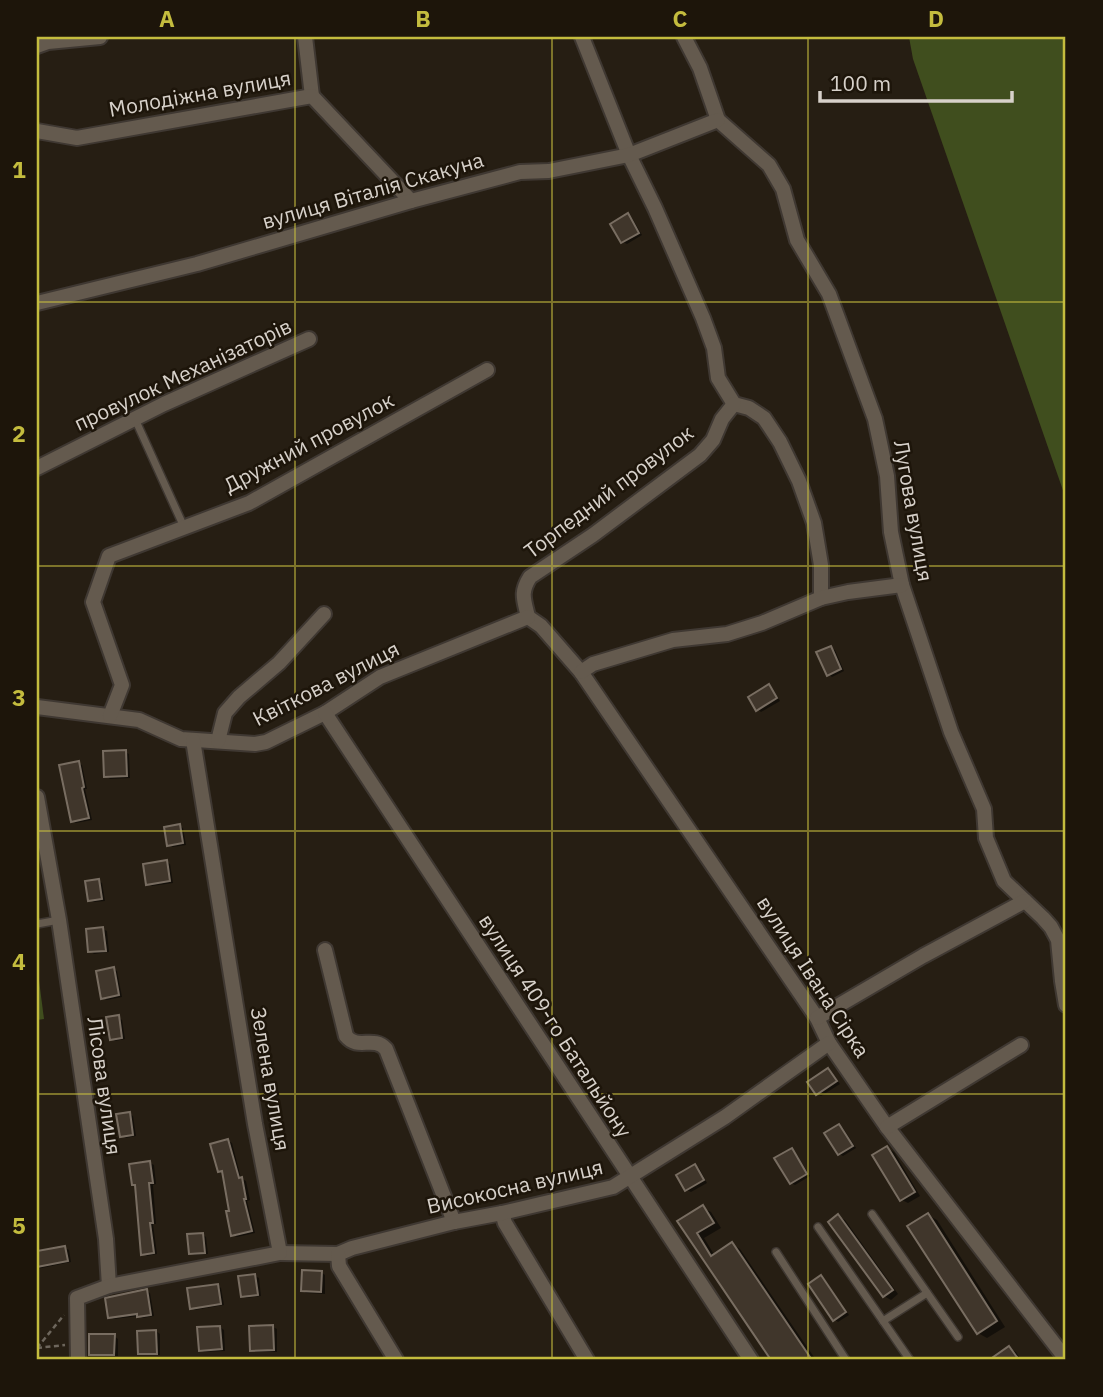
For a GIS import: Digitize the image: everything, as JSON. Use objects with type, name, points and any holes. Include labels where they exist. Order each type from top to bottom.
[{"type":"street","points":[[37,46],[100,37]]},
{"type":"street","points":[[305,37],[312,96]]},
{"type":"street","points":[[582,37],[629,155],[703,318],[714,348],[719,379],[734,404],[749,408],[764,418],[780,442],[799,481],[814,523],[821,565],[821,598]]},
{"type":"street","name":"Лугова вулиця","points":[[684,37],[700,68],[718,120],[769,165],[783,190],[797,240],[829,294],[875,419],[887,476],[891,532],[902,584],[951,732],[984,809],[986,838],[1004,881],[1051,927],[1058,940],[1066,1005]]},
{"type":"street","name":"Молодіжна вулиця","points":[[37,131],[77,138],[312,96],[411,201]]},
{"type":"street","name":"вулиця Віталія Скакуна","points":[[37,303],[197,264],[520,172],[549,171],[629,155],[718,120]]},
{"type":"street","name":"провулок Механізаторів","points":[[37,468],[164,404],[309,339]]},
{"type":"street","name":"Дружний провулок","points":[[110,716],[122,685],[93,602],[109,556],[249,503],[487,370]]},
{"type":"street","name":"Торпедний провулок","points":[[528,617],[524,587],[530,577],[593,536],[700,455],[713,440],[722,419],[734,404]]},
{"type":"street","points":[[581,671],[593,664],[673,640],[727,634],[762,623],[821,598],[902,584]]},
{"type":"street","name":"Квіткова вулиця","points":[[218,741],[226,713],[232,705],[279,663],[324,614]]},
{"type":"street","name":"вулиця Івана Сірка","points":[[528,617],[541,626],[581,671],[817,1018],[829,1043],[887,1127],[1066,1359]]},
{"type":"street","name":"Квіткова вулиця","points":[[37,707],[139,720],[181,739],[255,744],[266,742],[325,713],[380,677],[528,617]]},
{"type":"street","name":"вулиця 409-го Батальйону","points":[[325,713],[751,1360]]},
{"type":"street","name":"Зелена вулиця","points":[[193,740],[255,1124],[280,1253]]},
{"type":"street","name":"Лісова вулиця","points":[[37,797],[59,920],[106,1239],[109,1286]]},
{"type":"street","points":[[817,1018],[1025,901]]},
{"type":"street","points":[[325,950],[346,1036],[355,1043],[377,1042],[386,1049],[454,1222]]},
{"type":"street","name":"Високосна вулиця","points":[[280,1253],[338,1254],[454,1222],[613,1187],[725,1117],[829,1043]]},
{"type":"street","points":[[887,1127],[1021,1045]]},
{"type":"street","points":[[502,1213],[505,1223],[587,1360]]},
{"type":"street","points":[[78,1360],[77,1298],[109,1286],[280,1253]]},
{"type":"street","points":[[338,1254],[339,1266],[396,1360]]},
{"type":"lane","points":[[135,419],[184,528]]},
{"type":"lane","points":[[37,924],[59,920]]},
{"type":"lane","points":[[872,1214],[958,1337]]},
{"type":"lane","points":[[818,1227],[910,1360]]},
{"type":"lane","points":[[776,1252],[846,1360]]},
{"type":"lane","points":[[883,1321],[927,1293]]},
{"type":"path","points":[[37,1348],[77,1298]]},
{"type":"path","points":[[37,1348],[78,1343]]},
{"type":"green space","points":[[909,37],[1066,37],[1066,499],[913,59]]},
{"type":"green space","points":[[37,965],[44,1019],[37,1020]]},
{"type":"building","points":[[628,213],[639,233],[621,243],[610,224]]},
{"type":"building","points":[[831,646],[841,669],[827,676],[816,652]]},
{"type":"building","points":[[769,684],[777,698],[756,711],[748,697]]},
{"type":"building","points":[[126,750],[127,776],[104,777],[103,751]]},
{"type":"building","points":[[79,761],[89,818],[71,822],[59,765]]},
{"type":"building","points":[[180,824],[183,843],[167,846],[164,827]]},
{"type":"building","points":[[167,860],[170,881],[146,885],[143,864]]},
{"type":"building","points":[[99,879],[102,899],[88,901],[85,881]]},
{"type":"building","points":[[103,927],[106,951],[88,952],[86,929]]},
{"type":"building","points":[[114,967],[119,995],[101,999],[96,971]]},
{"type":"building","points":[[119,1015],[122,1038],[110,1040],[106,1017]]},
{"type":"building","points":[[828,1068],[837,1081],[816,1095],[807,1082]]},
{"type":"building","points":[[130,1112],[133,1135],[120,1137],[116,1114]]},
{"type":"building","points":[[839,1124],[853,1146],[838,1155],[824,1133]]},
{"type":"building","points":[[228,1139],[239,1178],[242,1177],[252,1231],[231,1236],[222,1171],[218,1172],[210,1144]]},
{"type":"building","points":[[887,1146],[915,1192],[900,1201],[872,1155]]},
{"type":"building","points":[[792,1148],[807,1174],[790,1184],[774,1158]]},
{"type":"building","points":[[150,1161],[153,1223],[150,1223],[154,1253],[141,1255],[135,1185],[132,1185],[129,1164]]},
{"type":"building","points":[[695,1164],[704,1180],[685,1191],[676,1175]]},
{"type":"building","points":[[703,1205],[714,1223],[697,1233],[711,1256],[732,1242],[812,1360],[771,1360],[677,1221]]},
{"type":"building","points":[[928,1213],[997,1321],[977,1334],[907,1226]]},
{"type":"building","points":[[838,1214],[893,1290],[883,1297],[828,1222]]},
{"type":"building","points":[[203,1233],[205,1253],[189,1254],[187,1234]]},
{"type":"building","points":[[65,1246],[68,1261],[37,1267],[37,1251]]},
{"type":"building","points":[[302,1270],[322,1271],[321,1292],[301,1291]]},
{"type":"building","points":[[255,1274],[258,1295],[241,1297],[238,1276]]},
{"type":"building","points":[[821,1275],[846,1312],[833,1321],[808,1284]]},
{"type":"building","points":[[218,1284],[221,1304],[190,1309],[187,1288]]},
{"type":"building","points":[[147,1289],[151,1315],[108,1318],[105,1298]]},
{"type":"building","points":[[273,1325],[274,1350],[250,1351],[249,1326]]},
{"type":"building","points":[[220,1326],[222,1349],[199,1351],[197,1327]]},
{"type":"building","points":[[156,1330],[157,1354],[138,1354],[137,1331]]},
{"type":"building","points":[[89,1334],[115,1334],[114,1355],[89,1355]]},
{"type":"building","points":[[1009,1346],[1019,1360],[989,1360]]}]
